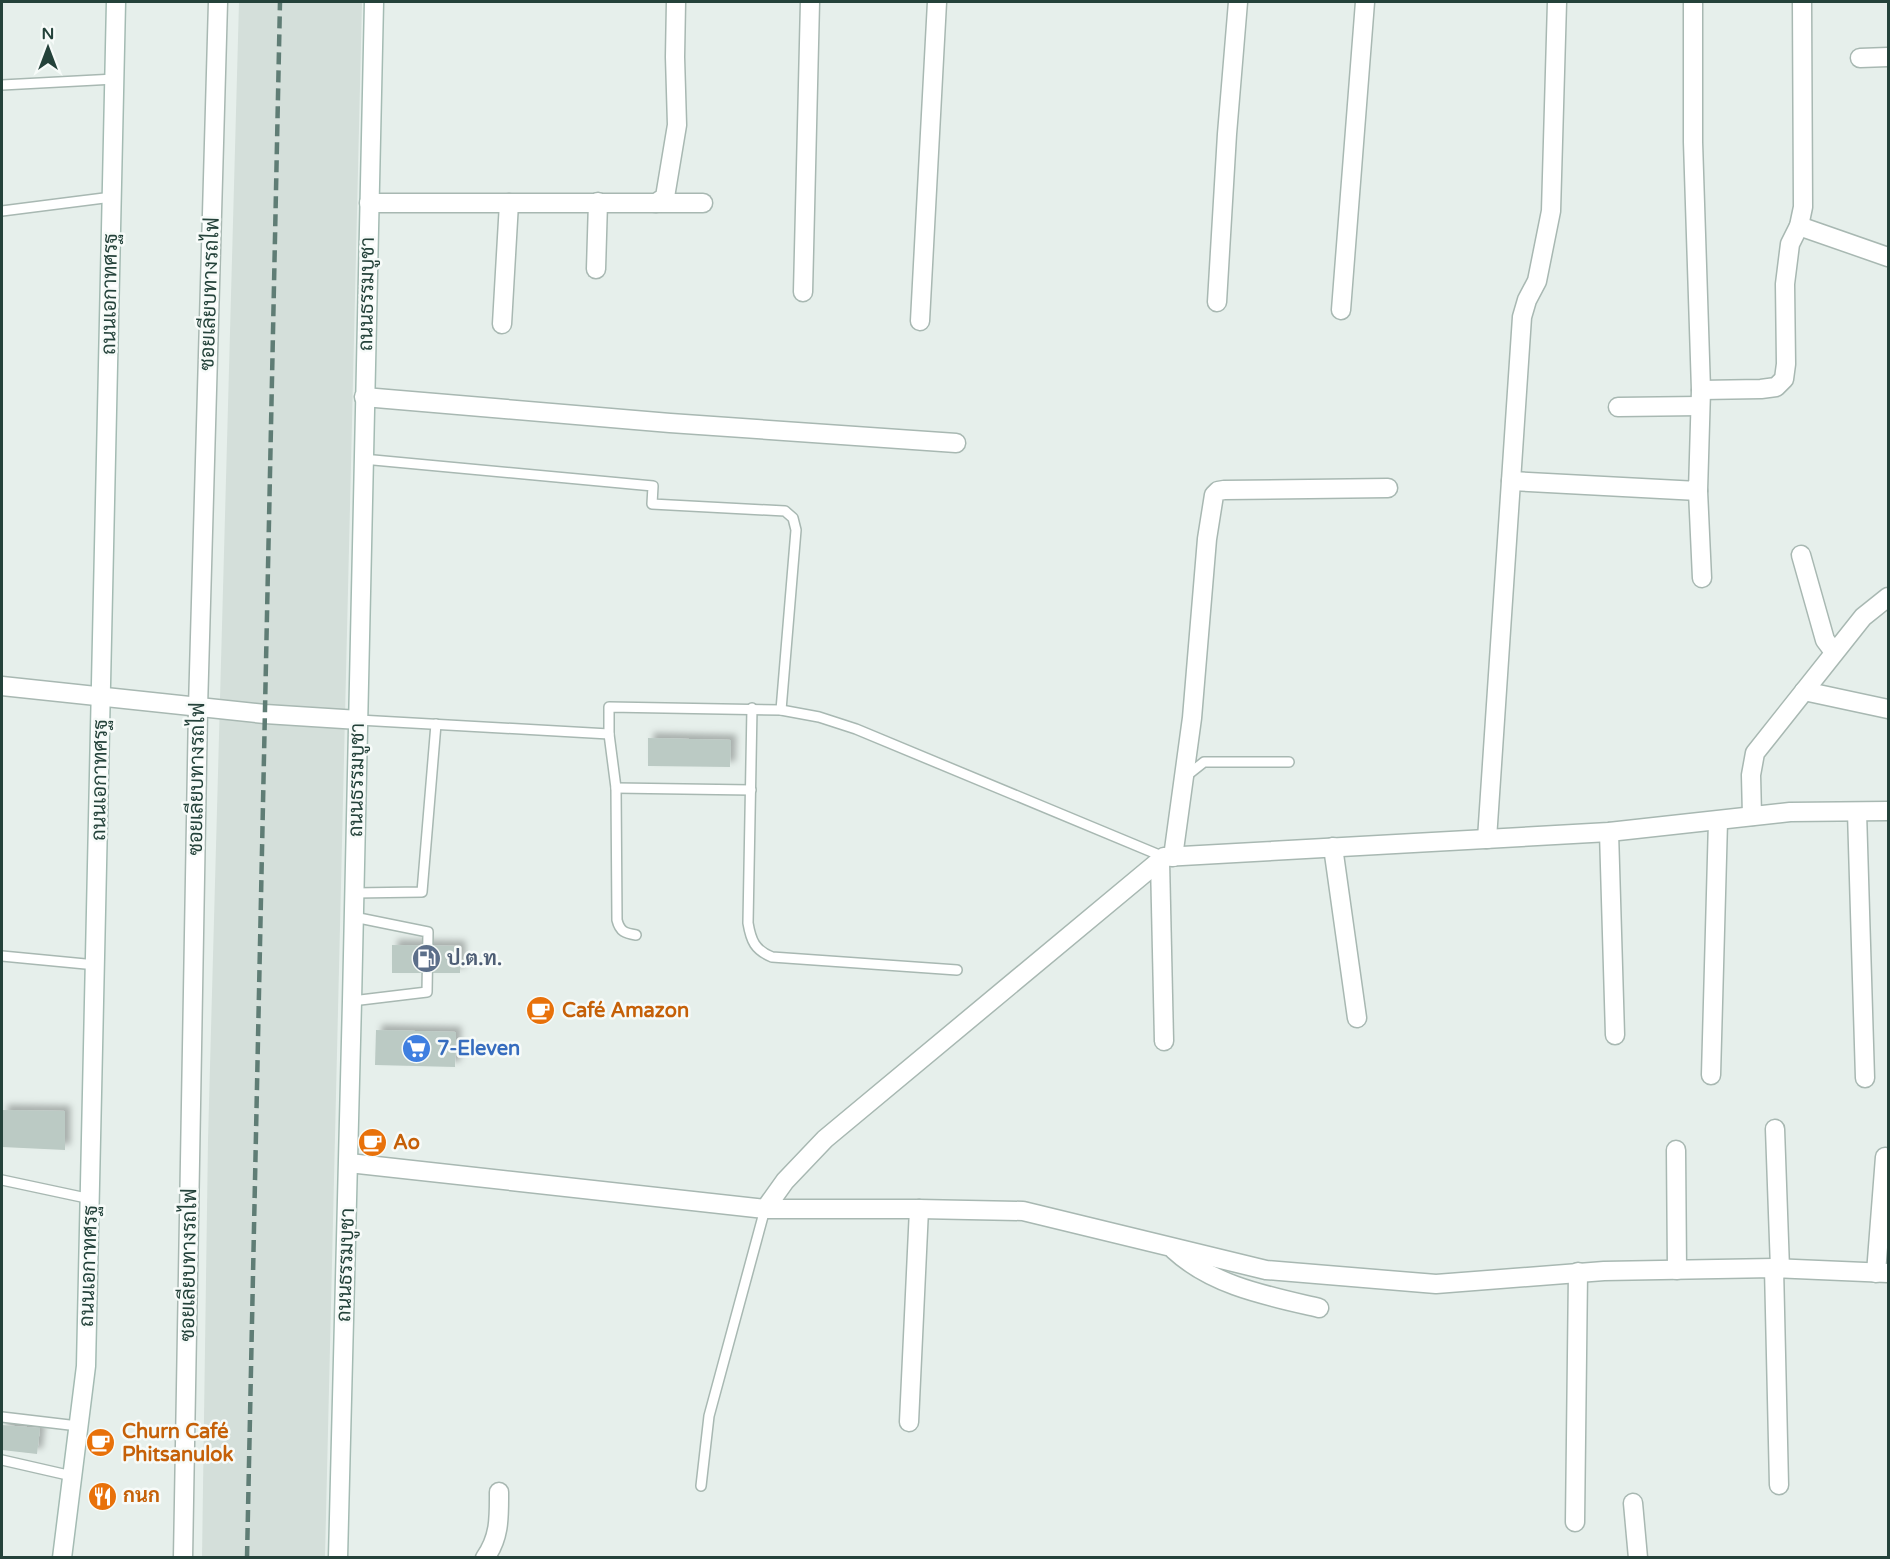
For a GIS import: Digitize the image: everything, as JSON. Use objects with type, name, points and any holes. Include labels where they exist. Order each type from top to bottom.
[{"type":"street","name":"ถนนเอกาทศรฐ","points":[[62,1557],[86,1366],[116,2]]},
{"type":"street","name":"ซอยเลียบทางรถไฟ","points":[[183,1557],[198,708],[218,2]]},
{"type":"street","name":"ถนนธรรมบูชา","points":[[338,1557],[349,1164],[374,2]]},
{"type":"street","points":[[656,203],[665,197],[668,188],[677,125],[676,2]]},
{"type":"street","points":[[803,292],[810,2]]},
{"type":"street","points":[[920,321],[936,2]]},
{"type":"street","points":[[1217,302],[1238,2]]},
{"type":"street","points":[[1341,310],[1365,2]]},
{"type":"street","points":[[1487,839],[1522,317],[1527,300],[1537,281],[1551,211],[1557,2]]},
{"type":"street","points":[[1693,2],[1693,142],[1700,398],[1698,491],[1702,578]]},
{"type":"street","points":[[1618,407],[1776,387],[1784,379],[1786,364],[1785,284],[1790,244],[1803,207],[1802,2]]},
{"type":"street","points":[[1860,58],[1888,57]]},
{"type":"street","points":[[596,268],[598,202]]},
{"type":"street","points":[[369,203],[704,203]]},
{"type":"street","points":[[502,324],[509,203]]},
{"type":"street","points":[[1798,226],[1888,257]]},
{"type":"street","points":[[364,397],[658,422],[956,443]]},
{"type":"street","points":[[1511,481],[1698,491]]},
{"type":"street","points":[[1164,1041],[1165,859],[1184,778],[1192,717],[1207,539],[1214,495],[1224,490],[1388,488]]},
{"type":"street","points":[[1801,555],[1825,640],[1834,652]]},
{"type":"street","points":[[1752,816],[1751,775],[1755,753],[1863,617],[1881,613],[1888,597]]},
{"type":"street","points":[[2,686],[102,695],[198,708],[359,720]]},
{"type":"street","points":[[1804,691],[1888,709]]},
{"type":"street","points":[[765,1209],[785,1181],[825,1139],[1165,859],[1609,832],[1790,812],[1888,812]]},
{"type":"street","points":[[1857,812],[1865,1078]]},
{"type":"street","points":[[1711,1075],[1718,821]]},
{"type":"street","points":[[1609,832],[1615,1035]]},
{"type":"street","points":[[1333,847],[1357,1018]]},
{"type":"street","points":[[1775,1129],[1779,1485]]},
{"type":"street","points":[[1676,1150],[1677,1270]]},
{"type":"street","points":[[349,1164],[765,1209],[1023,1211],[1266,1270],[1436,1284],[1578,1272],[1777,1269],[1882,1273],[1885,1157]]},
{"type":"street","points":[[909,1422],[919,1209]]},
{"type":"street","points":[[1171,1247],[1187,1262],[1207,1274],[1264,1295],[1318,1308]]},
{"type":"street","points":[[1575,1522],[1578,1272]]},
{"type":"street","points":[[485,1557],[494,1543],[499,1526],[499,1492]]},
{"type":"street","points":[[1632,1503],[1638,1557]]},
{"type":"lane","points":[[2,85],[115,79]]},
{"type":"lane","points":[[2,211],[112,197]]},
{"type":"lane","points":[[363,459],[653,486],[652,504],[785,512],[793,518],[796,530],[781,710]]},
{"type":"lane","points":[[636,935],[623,932],[617,920],[616,788],[609,735],[609,707],[752,708],[781,710],[819,717],[856,729],[1165,859]]},
{"type":"lane","points":[[752,708],[748,923],[750,936],[756,949],[772,957],[957,970]]},
{"type":"lane","points":[[359,720],[609,735]]},
{"type":"lane","points":[[355,893],[422,892],[436,724]]},
{"type":"lane","points":[[1184,778],[1204,762],[1289,762]]},
{"type":"lane","points":[[616,788],[751,790]]},
{"type":"lane","points":[[352,1001],[427,992],[428,932],[354,917]]},
{"type":"lane","points":[[2,956],[96,965]]},
{"type":"lane","points":[[2,1180],[91,1199]]},
{"type":"lane","points":[[701,1486],[709,1416],[765,1209]]},
{"type":"lane","points":[[2,1417],[78,1426]]},
{"type":"lane","points":[[2,1460],[72,1476]]},
{"type":"shaded area","points":[[239,2],[362,2],[325,1557],[202,1558],[208,1140]]},
{"type":"building","points":[[648,738],[731,740],[730,767],[648,766]]},
{"type":"building","name":"ป.ต.ท.","points":[[392,945],[460,946],[460,973],[392,973]]},
{"type":"building","name":"7-Eleven","points":[[376,1030],[456,1032],[455,1067],[375,1065]]},
{"type":"building","points":[[2,1110],[65,1111],[65,1150],[2,1147]]},
{"type":"building","points":[[2,1425],[40,1428],[37,1454],[2,1450]]},
{"type":"railway","points":[[247,1558],[280,2]]},
{"type":"place","name":"ป.ต.ท.","points":[[426,959]]},
{"type":"place","name":"Café Amazon","points":[[541,1011]]},
{"type":"place","name":"7-Eleven","points":[[416,1049]]},
{"type":"place","name":"Ao","points":[[372,1143]]},
{"type":"place","name":"Churn Café Phitsanulok","points":[[101,1443]]},
{"type":"place","name":"กนก","points":[[102,1496]]}]
